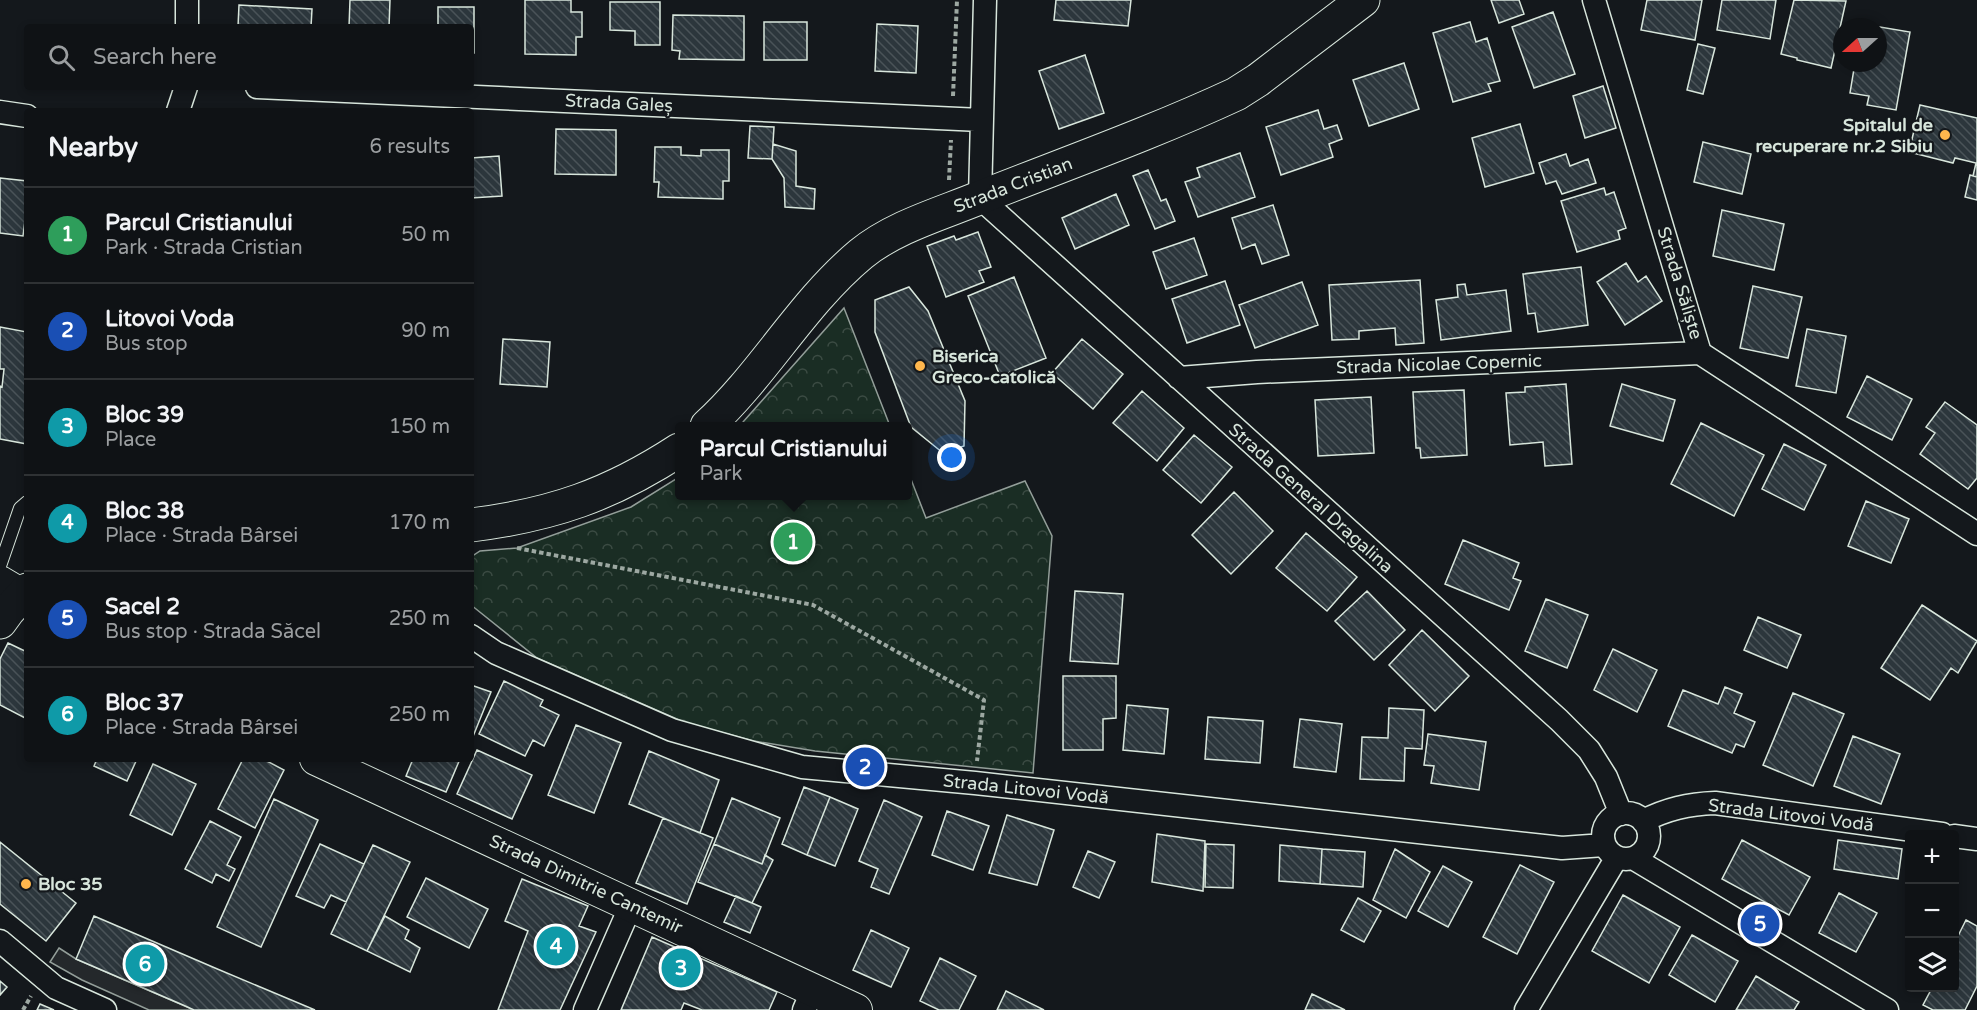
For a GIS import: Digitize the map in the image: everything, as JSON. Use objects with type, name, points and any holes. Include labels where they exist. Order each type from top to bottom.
[{"type":"main road","name":"Strada Cristian","points":[[711,422],[728,407],[809,306],[862,253],[906,228],[1089,156],[1236,94],[1258,80],[1363,0]]},
{"type":"main road","points":[[474,524],[544,512],[594,496],[642,474],[675,453]]},
{"type":"main road","points":[[0,622],[19,591]]},
{"type":"street","points":[[187,0],[187,24]]},
{"type":"street","points":[[980,198],[985,0]]},
{"type":"street","name":"Strada Săliște","points":[[1594,0],[1700,353],[1977,534]]},
{"type":"street","points":[[179,108],[185,90]]},
{"type":"street","name":"Strada Galeș","points":[[323,90],[981,120]]},
{"type":"street","points":[[0,112],[24,116]]},
{"type":"street","name":"Strada General Dragalina","points":[[980,198],[1581,742],[1589,750],[1606,777],[1621,814]]},
{"type":"street","name":"Strada Nicolae Copernic","points":[[1179,378],[1257,372],[1700,353]]},
{"type":"street","name":"Strada Litovoi Vodă","points":[[474,638],[496,653],[672,729],[802,767],[975,783],[1618,854]]},
{"type":"street","name":"Strada Dimitrie Cantemir","points":[[322,762],[631,905],[808,1000],[856,1010]]},
{"type":"street","name":"Strada Litovoi Vodă","points":[[1643,821],[1674,807],[1715,803],[1913,830]]},
{"type":"street","points":[[1618,854],[1640,855],[1648,842],[1643,821],[1633,815],[1621,814],[1608,822],[1604,829],[1618,854],[1887,1010]]},
{"type":"street","points":[[1959,837],[1977,839]]},
{"type":"street","points":[[1526,1010],[1618,854]]},
{"type":"street","points":[[585,1010],[631,905]]},
{"type":"street","points":[[0,941],[56,988],[105,1010]]},
{"type":"lane","points":[[0,566],[20,508],[24,505]]},
{"type":"path","points":[[517,548],[813,605],[984,700],[975,783]]},
{"type":"green space","points":[[844,308],[888,422],[743,422]]},
{"type":"green space","points":[[675,480],[675,500],[912,500],[912,482],[926,518],[1025,481],[1052,536],[1033,773],[815,751],[754,741],[686,723],[537,658],[474,607],[474,555],[480,551],[517,548],[631,507]]},
{"type":"shaded area","points":[[59,948],[76,959],[194,1010],[149,1010],[82,980],[50,962]]},
{"type":"building","points":[[350,0],[390,0],[389,24],[349,24]]},
{"type":"building","points":[[525,0],[571,0],[571,12],[582,12],[582,37],[576,37],[576,55],[525,54]]},
{"type":"building","points":[[1056,0],[1131,0],[1128,26],[1054,20]]},
{"type":"building","points":[[1491,0],[1519,0],[1524,14],[1499,23]]},
{"type":"building","points":[[1647,0],[1702,0],[1695,40],[1641,30]]},
{"type":"building","points":[[1722,0],[1776,0],[1770,39],[1717,30]]},
{"type":"building","points":[[1794,0],[1846,1],[1842,18],[1833,18],[1831,68],[1781,54]]},
{"type":"building","points":[[610,2],[660,2],[660,45],[635,45],[635,31],[610,30]]},
{"type":"building","points":[[239,5],[312,9],[311,24],[238,24]]},
{"type":"building","points":[[438,7],[474,7],[474,24],[438,24]]},
{"type":"building","points":[[1553,12],[1575,74],[1534,88],[1512,27]]},
{"type":"building","points":[[673,15],[744,16],[744,60],[679,59],[680,51],[672,50]]},
{"type":"building","points":[[764,22],[807,22],[807,60],[764,60]]},
{"type":"building","points":[[1470,22],[1476,42],[1487,38],[1500,81],[1488,84],[1491,91],[1453,102],[1433,33]]},
{"type":"building","points":[[877,24],[918,26],[916,73],[875,71]]},
{"type":"building","points":[[1887,28],[1910,32],[1896,110],[1867,105],[1869,96],[1850,93],[1854,72],[1887,72]]},
{"type":"building","points":[[1698,44],[1715,48],[1703,94],[1687,90]]},
{"type":"building","points":[[1085,55],[1104,113],[1059,129],[1039,71]]},
{"type":"building","points":[[1404,63],[1419,109],[1369,126],[1353,80]]},
{"type":"building","points":[[1603,86],[1616,128],[1585,138],[1573,96]]},
{"type":"building","name":"Spitalul de recuperare nr.2 Sibiu","points":[[1920,105],[1977,118],[1977,177],[1973,176],[1976,163],[1955,158],[1953,163],[1909,152]]},
{"type":"building","points":[[1318,110],[1324,129],[1337,125],[1342,139],[1329,144],[1333,157],[1281,175],[1266,127]]},
{"type":"building","points":[[1520,124],[1534,173],[1485,187],[1472,138]]},
{"type":"building","points":[[750,126],[774,127],[772,159],[748,158]]},
{"type":"building","points":[[556,129],[616,130],[616,175],[555,174]]},
{"type":"building","points":[[1703,142],[1751,154],[1742,194],[1694,182]]},
{"type":"building","points":[[773,144],[796,151],[796,186],[815,189],[814,209],[785,207],[784,178],[772,159]]},
{"type":"building","points":[[655,147],[681,147],[681,155],[701,156],[701,150],[729,150],[729,181],[723,181],[723,199],[658,197],[659,182],[654,182]]},
{"type":"building","points":[[1240,153],[1255,197],[1198,217],[1185,182],[1200,177],[1197,168]]},
{"type":"building","points":[[1566,154],[1570,166],[1588,159],[1596,183],[1562,194],[1556,181],[1546,184],[1539,163]]},
{"type":"building","points":[[499,156],[502,196],[474,198],[474,158]]},
{"type":"building","points":[[1148,170],[1161,201],[1166,199],[1175,221],[1155,229],[1133,176]]},
{"type":"building","points":[[1970,175],[1977,177],[1977,200],[1965,197]]},
{"type":"building","points":[[0,178],[24,181],[23,236],[0,233]]},
{"type":"building","points":[[1604,188],[1606,195],[1614,192],[1626,228],[1618,231],[1620,239],[1577,252],[1561,201]]},
{"type":"building","points":[[1116,194],[1129,225],[1075,249],[1062,218]]},
{"type":"building","points":[[1273,205],[1289,255],[1262,264],[1255,244],[1242,249],[1232,218]]},
{"type":"building","points":[[1722,210],[1784,224],[1774,270],[1713,256]]},
{"type":"building","points":[[978,232],[991,267],[979,271],[984,282],[946,297],[927,246],[954,236],[956,240]]},
{"type":"building","points":[[1194,238],[1207,275],[1166,289],[1153,252]]},
{"type":"building","points":[[1626,263],[1638,282],[1646,276],[1662,301],[1625,325],[1597,282]]},
{"type":"building","points":[[1581,267],[1588,325],[1538,332],[1535,313],[1528,314],[1523,274]]},
{"type":"building","points":[[1014,277],[1046,358],[1000,376],[968,296]]},
{"type":"building","points":[[1420,280],[1424,343],[1396,345],[1395,328],[1359,331],[1359,339],[1332,340],[1329,285]]},
{"type":"building","points":[[1225,281],[1240,325],[1187,343],[1172,299]]},
{"type":"building","points":[[1302,282],[1318,325],[1255,348],[1239,305]]},
{"type":"building","points":[[1465,284],[1467,295],[1506,290],[1511,331],[1441,340],[1436,300],[1458,297],[1457,285]]},
{"type":"building","points":[[1753,286],[1802,297],[1788,358],[1740,348]]},
{"type":"building","name":"Biserica Greco-catolică","points":[[909,287],[928,311],[965,401],[964,446],[943,453],[912,428],[912,422],[909,422],[875,332],[875,300]]},
{"type":"building","points":[[0,327],[24,331],[24,443],[0,439],[0,386],[2,387],[4,369],[0,369]]},
{"type":"building","points":[[1807,329],[1846,336],[1836,393],[1796,386]]},
{"type":"building","points":[[503,339],[550,342],[547,387],[500,384]]},
{"type":"building","points":[[1082,339],[1123,374],[1093,409],[1052,373]]},
{"type":"building","points":[[1867,376],[1912,399],[1892,440],[1847,417]]},
{"type":"building","points":[[1566,384],[1572,464],[1545,466],[1543,442],[1510,445],[1506,393],[1525,392],[1525,387]]},
{"type":"building","points":[[1622,384],[1675,400],[1663,441],[1610,426]]},
{"type":"building","points":[[1464,390],[1467,455],[1421,458],[1420,448],[1416,448],[1413,392]]},
{"type":"building","points":[[1142,391],[1184,428],[1157,461],[1113,423]]},
{"type":"building","points":[[1371,397],[1374,453],[1318,456],[1315,400]]},
{"type":"building","points":[[1945,402],[1977,425],[1977,478],[1968,489],[1920,454],[1935,433],[1926,427]]},
{"type":"building","points":[[1701,423],[1764,455],[1734,516],[1671,484]]},
{"type":"building","points":[[1194,435],[1232,467],[1201,503],[1163,470]]},
{"type":"building","points":[[1784,444],[1826,465],[1804,510],[1762,489]]},
{"type":"building","points":[[1234,492],[1273,531],[1231,574],[1192,535]]},
{"type":"building","points":[[1866,501],[1909,519],[1891,563],[1848,546]]},
{"type":"building","points":[[1306,533],[1357,577],[1327,611],[1276,568]]},
{"type":"building","points":[[1463,540],[1519,563],[1513,578],[1521,581],[1509,610],[1445,584]]},
{"type":"building","points":[[1075,591],[1123,594],[1118,664],[1070,661]]},
{"type":"building","points":[[1367,591],[1405,630],[1374,660],[1335,621]]},
{"type":"building","points":[[1546,599],[1588,615],[1567,668],[1525,651]]},
{"type":"building","points":[[1922,605],[1977,641],[1958,673],[1951,668],[1930,700],[1881,668]]},
{"type":"building","points":[[1758,617],[1801,635],[1787,668],[1744,650]]},
{"type":"building","points":[[1422,630],[1469,676],[1435,711],[1389,665]]},
{"type":"building","points":[[8,643],[24,651],[24,717],[0,705],[0,659]]},
{"type":"building","points":[[1613,649],[1657,670],[1637,712],[1594,690]]},
{"type":"building","points":[[1063,676],[1116,676],[1116,718],[1103,719],[1103,750],[1063,750]]},
{"type":"building","points":[[504,681],[543,700],[540,706],[559,715],[544,746],[533,740],[525,756],[479,734]]},
{"type":"building","points":[[474,686],[491,692],[474,734]]},
{"type":"building","points":[[1725,687],[1742,694],[1734,713],[1755,722],[1744,747],[1736,744],[1732,753],[1668,726],[1683,690],[1718,704]]},
{"type":"building","points":[[1793,693],[1844,714],[1813,786],[1763,765]]},
{"type":"building","points":[[1127,705],[1168,709],[1164,754],[1123,750]]},
{"type":"building","points":[[1389,708],[1424,710],[1422,749],[1405,748],[1404,781],[1360,779],[1362,737],[1388,738]]},
{"type":"building","points":[[1208,717],[1263,721],[1260,763],[1205,759]]},
{"type":"building","points":[[1300,719],[1342,724],[1336,772],[1294,767]]},
{"type":"building","points":[[576,725],[621,743],[594,813],[548,795]]},
{"type":"building","points":[[1428,734],[1486,742],[1479,790],[1431,783],[1434,766],[1424,765]]},
{"type":"building","points":[[1853,736],[1900,754],[1881,804],[1834,786]]},
{"type":"building","points":[[477,750],[532,775],[512,819],[457,794],[472,762],[474,762]]},
{"type":"building","points":[[649,751],[719,780],[700,833],[629,804]]},
{"type":"building","points":[[96,762],[136,762],[127,781],[94,766]]},
{"type":"building","points":[[242,762],[269,762],[284,770],[255,828],[218,809]]},
{"type":"building","points":[[412,762],[459,762],[446,792],[406,776]]},
{"type":"building","points":[[153,764],[196,784],[172,835],[130,815]]},
{"type":"building","points":[[804,787],[830,797],[807,855],[782,844]]},
{"type":"building","points":[[830,797],[858,809],[835,866],[807,855]]},
{"type":"building","points":[[732,798],[780,818],[762,864],[714,844]]},
{"type":"building","points":[[274,799],[318,820],[261,947],[217,927]]},
{"type":"building","points":[[884,800],[922,817],[889,894],[871,887],[878,869],[859,861]]},
{"type":"building","points":[[947,811],[989,826],[973,870],[932,855]]},
{"type":"building","points":[[1007,815],[1054,830],[1037,885],[989,873]]},
{"type":"building","points":[[663,818],[713,838],[687,904],[636,883]]},
{"type":"building","points":[[210,821],[241,837],[227,865],[235,869],[229,881],[216,874],[212,883],[185,869]]},
{"type":"building","points":[[1157,834],[1205,841],[1203,891],[1152,882]]},
{"type":"building","points":[[1742,840],[1810,877],[1789,915],[1722,879]]},
{"type":"building","points":[[1838,840],[1902,849],[1898,879],[1834,869]]},
{"type":"building","name":"Bloc 35","points":[[0,842],[76,903],[46,941],[0,904]]},
{"type":"building","points":[[320,844],[364,864],[346,902],[331,895],[324,908],[296,896]]},
{"type":"building","points":[[714,844],[762,864],[765,855],[773,860],[752,903],[698,882]]},
{"type":"building","points":[[1206,844],[1234,845],[1233,888],[1205,887]]},
{"type":"building","points":[[373,845],[410,862],[367,951],[331,934]]},
{"type":"building","points":[[1280,845],[1322,849],[1320,884],[1279,881]]},
{"type":"building","points":[[1322,849],[1365,852],[1363,887],[1320,884]]},
{"type":"building","points":[[1395,849],[1430,872],[1406,918],[1373,900]]},
{"type":"building","points":[[1088,851],[1115,862],[1099,898],[1073,887]]},
{"type":"building","points":[[1520,865],[1554,882],[1517,954],[1483,937]]},
{"type":"building","points":[[1443,866],[1472,882],[1448,927],[1418,911]]},
{"type":"building","points":[[426,878],[488,909],[469,948],[407,917]]},
{"type":"building","points":[[522,879],[588,906],[579,926],[596,932],[560,1010],[498,1010],[528,931],[505,921]]},
{"type":"building","points":[[1839,893],[1877,913],[1856,952],[1819,933]]},
{"type":"building","points":[[1623,895],[1680,927],[1649,983],[1592,951]]},
{"type":"building","points":[[736,896],[761,907],[750,933],[724,922]]},
{"type":"building","points":[[1358,898],[1381,911],[1364,942],[1341,930]]},
{"type":"building","points":[[94,916],[315,1010],[194,1010],[76,959]]},
{"type":"building","points":[[385,916],[409,930],[405,939],[420,948],[410,972],[367,951]]},
{"type":"building","points":[[1966,920],[1977,926],[1977,986],[1965,1010],[1933,1010],[1923,1005],[1930,992],[1959,992],[1959,934]]},
{"type":"building","points":[[871,930],[909,948],[891,987],[853,970]]},
{"type":"building","points":[[1692,935],[1738,961],[1715,1002],[1669,975]]},
{"type":"building","points":[[652,937],[777,992],[769,1010],[702,1010],[684,1003],[681,1010],[621,1010]]},
{"type":"building","points":[[940,958],[976,976],[959,1010],[939,1010],[920,1001]]},
{"type":"building","points":[[1756,976],[1799,1002],[1794,1010],[1736,1010]]},
{"type":"building","points":[[0,981],[7,987],[0,995]]},
{"type":"building","points":[[1006,991],[1044,1010],[997,1010]]},
{"type":"building","points":[[1312,994],[1345,1010],[1305,1010]]},
{"type":"building","points":[[40,1004],[54,1010],[37,1010]]},
{"type":"place","name":"Spitalul de recuperare nr.2 Sibiu","points":[[1945,135]]},
{"type":"place","name":"Biserica Greco-catolică","points":[[920,366]]},
{"type":"place","name":"Parcul Cristianului","points":[[793,542]]},
{"type":"place","name":"Litovoi Voda","points":[[865,767]]},
{"type":"place","name":"Bloc 35","points":[[26,884]]},
{"type":"place","name":"Sacel 2","points":[[1760,924]]},
{"type":"place","name":"Bloc 38","points":[[556,946]]},
{"type":"place","name":"Bloc 37","points":[[145,964]]},
{"type":"place","name":"Bloc 39","points":[[681,968]]}]
